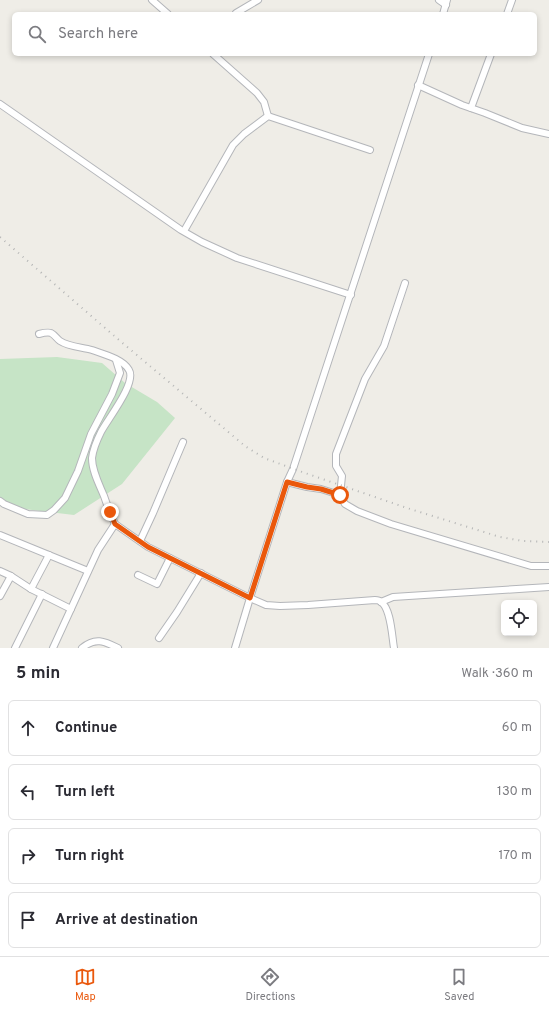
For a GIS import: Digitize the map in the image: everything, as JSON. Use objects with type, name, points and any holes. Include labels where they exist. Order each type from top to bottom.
[{"type":"street","points":[[152,0],[166,12]]},
{"type":"street","points":[[238,12],[258,0]]},
{"type":"street","points":[[439,0],[447,2],[444,12]]},
{"type":"street","points":[[508,12],[512,0]]},
{"type":"street","points":[[215,56],[257,93],[264,102],[268,116]]},
{"type":"street","points":[[235,648],[287,482],[351,295],[428,56]]},
{"type":"street","points":[[471,108],[490,56]]},
{"type":"street","points":[[418,85],[462,105],[522,128],[549,134]]},
{"type":"street","points":[[0,104],[202,242],[237,258],[351,295]]},
{"type":"street","points":[[268,116],[370,150]]},
{"type":"street","points":[[184,231],[233,145],[244,134],[268,116]]},
{"type":"street","points":[[405,283],[384,346],[365,379],[336,454],[336,466],[342,476],[340,495],[345,504],[357,511],[391,524],[531,566],[549,566]]},
{"type":"street","points":[[39,334],[50,332],[59,341],[111,356],[123,364],[131,374],[126,390],[101,432],[92,457],[92,466],[96,478],[115,524],[148,547],[266,605],[280,606],[375,600],[381,602],[388,612],[394,648]]},
{"type":"street","points":[[0,501],[28,514],[46,515],[54,510],[65,498],[78,471],[91,434],[112,394],[120,373],[116,360]]},
{"type":"street","points":[[140,541],[183,442]]},
{"type":"street","points":[[287,482],[321,489],[340,495]]},
{"type":"street","points":[[53,648],[98,550],[115,524]]},
{"type":"street","points":[[0,535],[88,571]]},
{"type":"street","points":[[31,589],[50,555]]},
{"type":"street","points":[[138,575],[157,584],[170,558]]},
{"type":"street","points":[[0,571],[31,589],[71,609]]},
{"type":"street","points":[[159,638],[201,573]]},
{"type":"street","points":[[0,596],[11,576]]},
{"type":"street","points":[[381,602],[393,597],[549,587]]},
{"type":"street","points":[[15,648],[42,594]]},
{"type":"street","points":[[82,648],[90,642],[105,641],[118,648]]},
{"type":"green space","points":[[57,357],[102,363],[125,383],[157,402],[175,418],[122,484],[74,515],[24,509],[0,499],[0,359]]},
{"type":"railway","points":[[0,237],[245,446],[264,458],[407,508],[500,537],[523,541],[549,542]]},
{"type":"route","points":[[110,512],[115,524],[148,547],[250,598],[287,482],[321,489],[340,495]]}]
